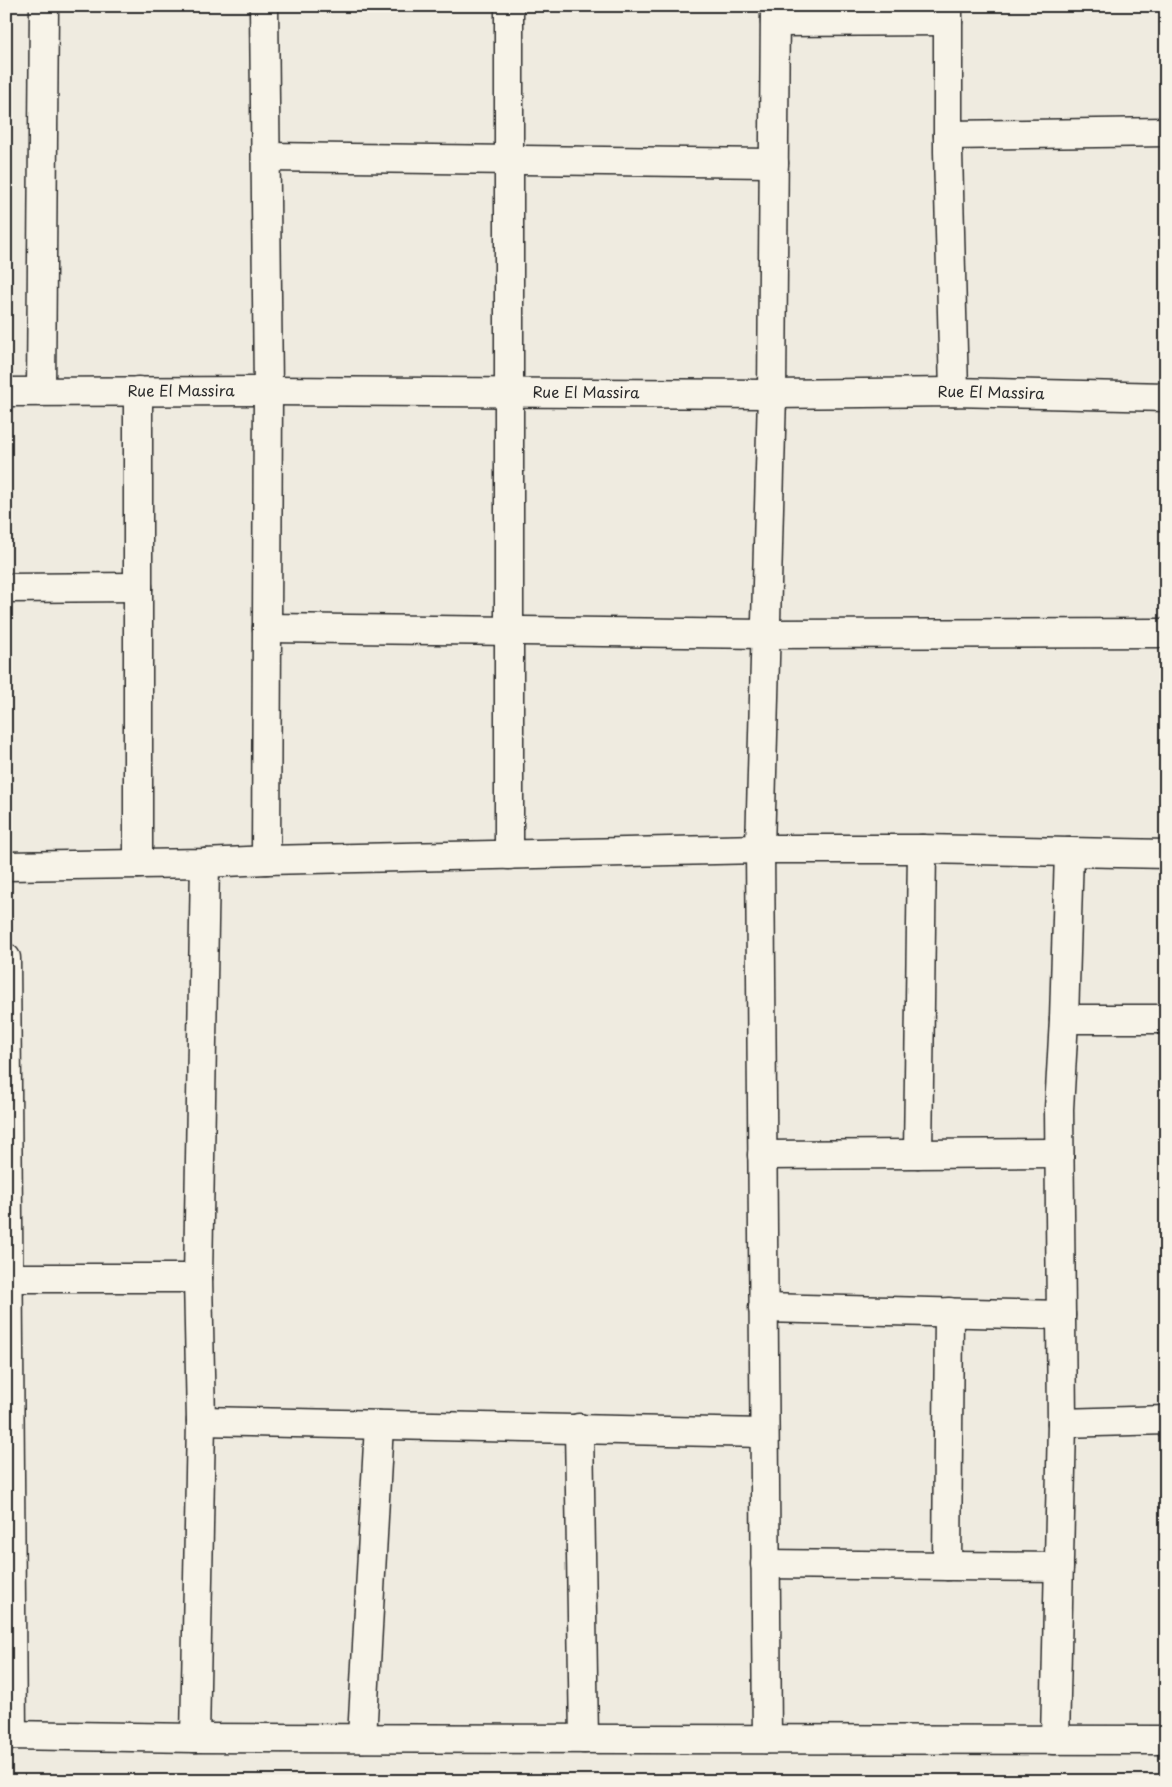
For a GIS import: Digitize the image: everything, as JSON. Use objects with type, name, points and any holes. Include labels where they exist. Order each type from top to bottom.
[{"type":"street","points":[[41,391],[44,6]]},
{"type":"street","points":[[264,6],[268,391],[266,860]]},
{"type":"street","points":[[509,6],[509,855]]},
{"type":"street","points":[[767,1739],[760,849],[772,394],[775,14],[948,14],[948,135],[954,392]]},
{"type":"street","points":[[948,135],[1166,132]]},
{"type":"street","points":[[266,157],[774,163]]},
{"type":"street","points":[[138,391],[138,864]]},
{"type":"street","name":"Rue El Massira","points":[[6,392],[268,391],[772,394],[954,392],[1166,397]]},
{"type":"street","points":[[6,588],[138,587]]},
{"type":"street","points":[[267,628],[766,634],[1166,633]]},
{"type":"street","points":[[6,866],[760,849],[922,849],[1166,854]]},
{"type":"street","points":[[918,1154],[922,849]]},
{"type":"street","points":[[1055,1740],[1062,1423],[1059,1080],[1064,1019],[1069,852]]},
{"type":"street","points":[[195,1738],[201,1421],[198,1278],[205,863]]},
{"type":"street","points":[[6,958],[9,1735],[195,1738],[1166,1740]]},
{"type":"street","points":[[1064,1019],[1166,1019]]},
{"type":"street","points":[[762,1155],[1059,1153]]},
{"type":"street","points":[[8,1278],[198,1278]]},
{"type":"street","points":[[763,1308],[1061,1315]]},
{"type":"street","points":[[947,1566],[949,1312]]},
{"type":"street","points":[[1062,1423],[1166,1420]]},
{"type":"street","points":[[201,1421],[764,1433]]},
{"type":"street","points":[[362,1738],[379,1425]]},
{"type":"street","points":[[579,1428],[584,1739]]},
{"type":"street","points":[[765,1564],[1059,1567]]}]
